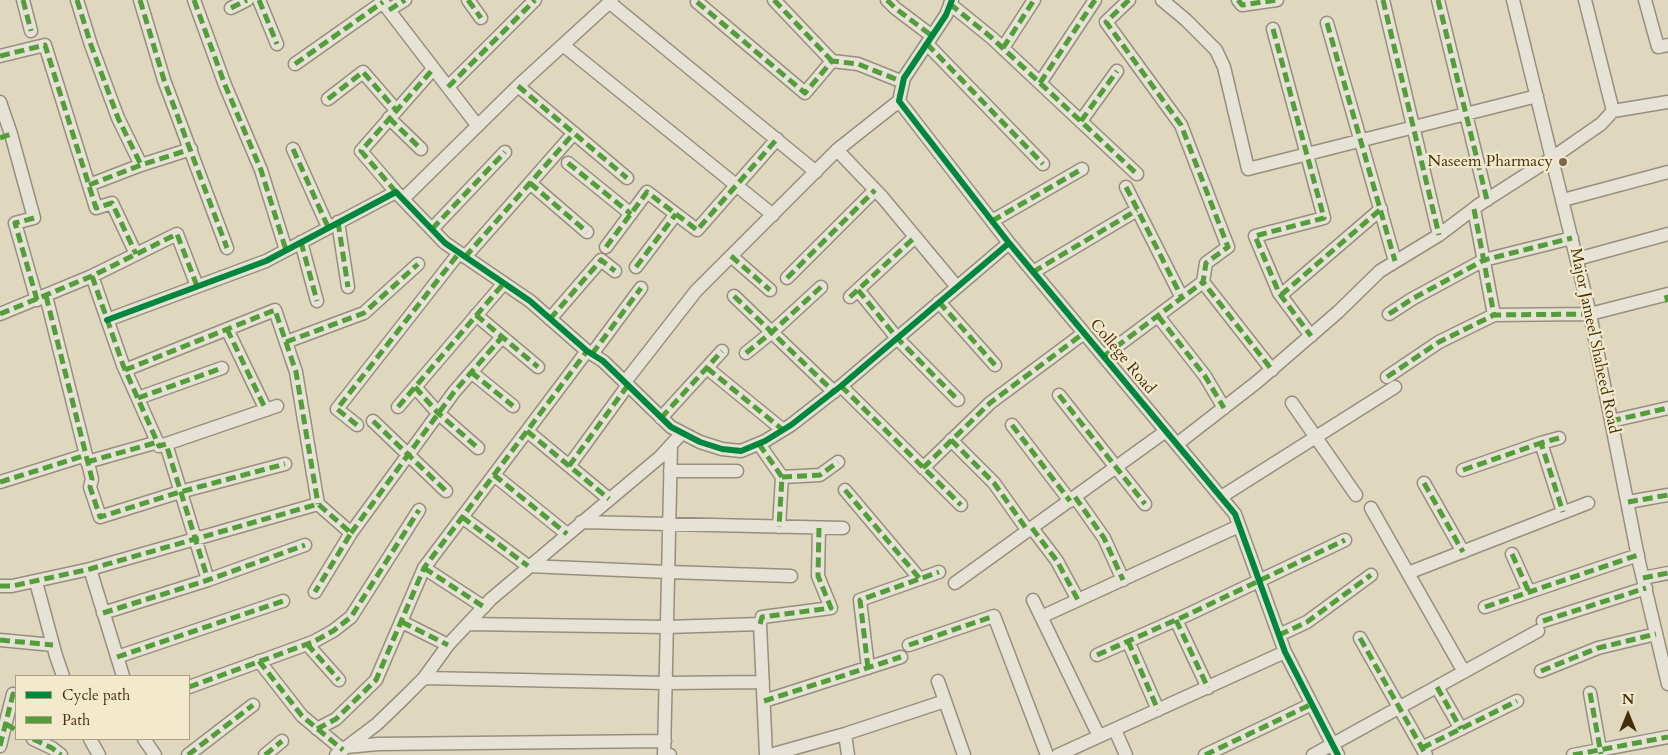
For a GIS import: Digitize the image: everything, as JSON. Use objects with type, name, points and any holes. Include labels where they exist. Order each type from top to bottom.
[{"type":"street","points":[[23,0],[31,31]]},
{"type":"street","points":[[77,0],[91,46],[118,118],[141,165]]},
{"type":"street","points":[[140,0],[164,80],[227,248]]},
{"type":"street","points":[[194,0],[225,85],[261,170],[286,250]]},
{"type":"street","points":[[231,8],[247,0]]},
{"type":"street","points":[[259,0],[277,44]]},
{"type":"street","points":[[295,64],[384,4],[405,0]]},
{"type":"street","points":[[468,0],[481,18]]},
{"type":"street","points":[[448,87],[535,0]]},
{"type":"street","points":[[774,0],[832,61],[858,64],[903,82]]},
{"type":"street","points":[[888,0],[929,40],[1043,164]]},
{"type":"street","points":[[1003,48],[1034,0]]},
{"type":"street","points":[[1040,83],[1095,0]]},
{"type":"street","points":[[1104,356],[1203,282],[1206,263],[1228,247],[1181,125],[1106,22],[1129,0]]},
{"type":"street","points":[[1162,0],[1186,20],[1216,50],[1224,67],[1248,169],[1537,96]]},
{"type":"street","points":[[1238,0],[1242,5],[1277,0]]},
{"type":"street","points":[[1383,0],[1439,234]]},
{"type":"street","points":[[1438,0],[1487,200]]},
{"type":"street","name":"Major Jameel Shaheed Road","points":[[1513,0],[1590,314],[1638,555],[1668,684]]},
{"type":"street","points":[[1585,0],[1613,111]]},
{"type":"street","points":[[1645,0],[1658,47],[1668,45]]},
{"type":"street","points":[[107,320],[266,261],[333,225],[400,196],[610,1],[816,172]]},
{"type":"street","points":[[697,2],[805,93],[832,61]]},
{"type":"street","points":[[569,466],[626,384],[696,291],[837,150],[899,101],[904,78],[946,15],[951,2],[1003,48],[1137,174]]},
{"type":"street","points":[[384,4],[476,125]]},
{"type":"street","points":[[1327,23],[1396,261]]},
{"type":"street","points":[[1273,29],[1324,218],[1255,236],[1281,295],[1310,336]]},
{"type":"street","points":[[0,56],[46,45],[96,208],[112,203],[136,254]]},
{"type":"street","points":[[562,45],[773,215]]},
{"type":"street","points":[[433,69],[360,151],[445,243],[530,301],[603,361],[671,427],[681,434],[722,449],[741,451],[783,430],[837,389],[1009,243]]},
{"type":"street","points":[[1081,122],[1117,71]]},
{"type":"street","points":[[328,99],[363,72],[392,114],[421,149]]},
{"type":"street","points":[[518,86],[627,178]]},
{"type":"street","name":"College Road","points":[[899,101],[1009,243],[1235,514],[1285,652],[1335,749]]},
{"type":"street","points":[[0,102],[5,136],[34,218],[15,223],[42,298],[92,479],[90,487],[100,517],[180,492],[285,464]]},
{"type":"street","points":[[1177,444],[1272,370],[1338,312],[1380,271],[1552,158],[1601,124],[1613,111],[1668,102]]},
{"type":"street","points":[[357,424],[337,409],[462,255],[574,133]]},
{"type":"street","points":[[606,246],[647,192],[697,230],[777,140]]},
{"type":"street","points":[[89,185],[141,165],[191,149]]},
{"type":"street","points":[[293,149],[333,225],[348,287]]},
{"type":"street","points":[[837,150],[875,190],[957,287]]},
{"type":"street","points":[[432,229],[505,152]]},
{"type":"street","points":[[568,163],[631,214]]},
{"type":"street","points":[[992,221],[1082,169]]},
{"type":"street","points":[[1563,200],[1668,172]]},
{"type":"street","points":[[530,182],[587,232]]},
{"type":"street","points":[[1126,187],[1182,298]]},
{"type":"street","points":[[787,278],[875,190]]},
{"type":"street","points":[[1281,295],[1381,209]]},
{"type":"street","points":[[1474,209],[1494,315]]},
{"type":"street","points":[[1033,272],[1137,210]]},
{"type":"street","points":[[636,268],[676,214]]},
{"type":"street","points":[[0,314],[92,276],[176,234],[197,286]]},
{"type":"street","points":[[1577,259],[1668,234]]},
{"type":"street","points":[[915,237],[854,294],[958,400]]},
{"type":"street","points":[[1389,314],[1412,299],[1484,260],[1572,238]]},
{"type":"street","points":[[301,242],[317,301]]},
{"type":"street","points":[[732,256],[770,290]]},
{"type":"street","points":[[550,319],[601,260],[615,271]]},
{"type":"street","points":[[286,342],[364,313],[418,264]]},
{"type":"street","points":[[92,276],[125,370],[162,443],[208,580]]},
{"type":"street","points":[[1203,282],[1272,370]]},
{"type":"street","points":[[398,407],[504,283]]},
{"type":"street","points":[[746,353],[821,287]]},
{"type":"street","points":[[317,729],[336,719],[376,680],[424,568],[526,431],[641,288]]},
{"type":"street","points":[[734,296],[961,505]]},
{"type":"street","points":[[1221,497],[1316,438],[1391,382],[1439,342],[1494,315],[1590,314],[1667,297]]},
{"type":"street","points":[[939,302],[995,365]]},
{"type":"street","points":[[125,370],[275,310],[296,372],[318,504],[351,533]]},
{"type":"street","points":[[476,315],[538,367]]},
{"type":"street","points":[[1158,316],[1205,376],[1224,408]]},
{"type":"street","points":[[0,482],[86,459],[162,443],[272,408],[227,329]]},
{"type":"street","points":[[923,468],[990,403],[1084,333]]},
{"type":"street","points":[[315,592],[351,533],[438,413],[502,337]]},
{"type":"street","points":[[661,418],[722,351]]},
{"type":"street","points":[[138,398],[222,368]]},
{"type":"street","points":[[707,368],[783,430]]},
{"type":"street","points":[[471,372],[513,406]]},
{"type":"street","points":[[415,387],[438,413],[478,448]]},
{"type":"street","points":[[1059,395],[1145,504]]},
{"type":"street","points":[[1292,403],[1356,495]]},
{"type":"street","points":[[1612,421],[1668,408]]},
{"type":"street","points":[[373,421],[446,491]]},
{"type":"street","points":[[1012,425],[1104,538],[1123,580]]},
{"type":"street","points":[[526,431],[609,499]]},
{"type":"street","points":[[955,584],[1166,431]]},
{"type":"street","points":[[342,751],[376,724],[424,678],[448,645],[484,607],[528,566],[660,457],[681,434]]},
{"type":"street","points":[[1463,470],[1541,442],[1559,438]]},
{"type":"street","points":[[951,440],[994,483],[1030,530],[1057,561],[1078,600]]},
{"type":"street","points":[[1541,442],[1563,512]]},
{"type":"street","points":[[758,444],[782,477],[779,527]]},
{"type":"street","points":[[670,755],[664,755],[671,445]]},
{"type":"street","points":[[782,477],[820,475],[838,462]]},
{"type":"street","points":[[670,471],[737,471]]},
{"type":"street","points":[[494,474],[567,534]]},
{"type":"street","points":[[1424,483],[1463,552]]},
{"type":"street","points":[[845,490],[920,579]]},
{"type":"street","points":[[1628,502],[1668,495]]},
{"type":"street","points":[[1408,573],[1588,503]]},
{"type":"street","points":[[0,586],[36,582],[90,569],[318,504]]},
{"type":"street","points":[[1371,508],[1464,672]]},
{"type":"street","points":[[190,687],[308,644],[333,631],[351,617],[419,510]]},
{"type":"street","points":[[462,517],[528,566],[791,576]]},
{"type":"street","points":[[582,522],[843,528]]},
{"type":"street","points":[[1041,617],[1239,526]]},
{"type":"street","points":[[819,528],[818,576],[831,608],[762,617],[760,624],[768,755],[845,734],[945,701]]},
{"type":"street","points":[[1097,655],[1345,540]]},
{"type":"street","points":[[103,613],[208,580],[305,545]]},
{"type":"street","points":[[1512,554],[1529,592]]},
{"type":"street","points":[[1485,607],[1638,555]]},
{"type":"street","points":[[424,568],[484,607]]},
{"type":"street","points":[[90,569],[123,675]]},
{"type":"street","points":[[868,668],[860,600],[939,572]]},
{"type":"street","points":[[1313,755],[1335,749],[1399,707],[1464,672],[1541,626],[1668,573]]},
{"type":"street","points":[[1279,635],[1308,622],[1371,575]]},
{"type":"street","points":[[36,582],[52,645],[63,675]]},
{"type":"street","points":[[117,657],[283,600]]},
{"type":"street","points":[[1033,600],[1100,735]]},
{"type":"street","points":[[908,645],[994,616],[1047,755]]},
{"type":"street","points":[[1176,620],[1208,688]]},
{"type":"street","points":[[402,622],[448,645]]},
{"type":"street","points":[[468,624],[667,627],[760,624]]},
{"type":"street","points":[[1541,671],[1598,648],[1656,634]]},
{"type":"street","points":[[1360,638],[1424,752],[1461,729],[1517,701]]},
{"type":"street","points":[[0,640],[52,645]]},
{"type":"street","points":[[1128,641],[1158,710]]},
{"type":"street","points":[[308,644],[338,680]]},
{"type":"street","points":[[1058,755],[1285,652]]},
{"type":"street","points":[[764,701],[901,657]]},
{"type":"street","points":[[259,661],[302,716],[342,751]]},
{"type":"street","points":[[424,678],[666,684],[763,682]]},
{"type":"street","points":[[938,681],[964,755]]},
{"type":"street","points":[[1437,687],[1461,729]]},
{"type":"street","points":[[1590,693],[1601,752]]},
{"type":"street","points":[[0,746],[11,727],[13,694],[15,695]]},
{"type":"street","points":[[1205,755],[1312,704]]},
{"type":"street","points":[[188,755],[253,705]]},
{"type":"street","points":[[1115,730],[1126,755]]},
{"type":"street","points":[[845,734],[848,755]]},
{"type":"street","points":[[1573,755],[1601,752],[1668,737]]},
{"type":"street","points":[[35,740],[52,748],[61,755]]},
{"type":"street","points":[[91,740],[99,755]]},
{"type":"street","points":[[145,740],[155,755]]},
{"type":"street","points":[[342,751],[378,744],[665,740]]},
{"type":"street","points":[[264,755],[282,741]]},
{"type":"marked path","points":[[23,0],[31,31]]},
{"type":"marked path","points":[[77,0],[91,45],[118,118],[141,165]]},
{"type":"marked path","points":[[140,0],[164,80],[227,248]]},
{"type":"marked path","points":[[194,0],[225,85],[261,170],[286,250],[283,251]]},
{"type":"marked path","points":[[231,8],[247,0]]},
{"type":"marked path","points":[[259,0],[277,44]]},
{"type":"marked path","points":[[389,10],[405,0]]},
{"type":"marked path","points":[[468,0],[481,18]]},
{"type":"marked path","points":[[448,87],[535,0]]},
{"type":"marked path","points":[[774,0],[832,61]]},
{"type":"marked path","points":[[887,0],[932,36]]},
{"type":"marked path","points":[[1003,48],[1034,0]]},
{"type":"marked path","points":[[1040,83],[1095,0]]},
{"type":"marked path","points":[[1129,0],[1106,22],[1181,125],[1228,247],[1206,263],[1203,282],[1272,370]]},
{"type":"marked path","points":[[1238,0],[1242,5],[1277,0]]},
{"type":"marked path","points":[[1383,0],[1439,235]]},
{"type":"marked path","points":[[1438,0],[1487,200]]},
{"type":"marked path","points":[[295,64],[383,2]]},
{"type":"marked path","points":[[697,2],[805,93],[832,61],[858,64],[903,82]]},
{"type":"marked path","points":[[950,4],[992,38],[1137,174]]},
{"type":"marked path","points":[[1327,23],[1395,261]]},
{"type":"marked path","points":[[1273,29],[1324,218],[1255,236],[1279,293],[1311,336]]},
{"type":"marked path","points":[[927,44],[1043,164]]},
{"type":"marked path","points":[[0,56],[45,45],[96,208],[112,203],[136,254]]},
{"type":"marked path","points":[[396,192],[361,151],[433,69]]},
{"type":"marked path","points":[[1081,121],[1117,71]]},
{"type":"marked path","points":[[328,99],[363,72],[396,110]]},
{"type":"marked path","points":[[518,86],[627,178]]},
{"type":"marked path","points":[[389,118],[421,149]]},
{"type":"marked path","points":[[465,257],[574,133]]},
{"type":"marked path","points":[[0,138],[11,134]]},
{"type":"marked path","points":[[606,247],[647,192],[697,230],[777,139]]},
{"type":"marked path","points":[[89,185],[141,165],[191,149]]},
{"type":"marked path","points":[[293,149],[328,227]]},
{"type":"marked path","points":[[432,229],[505,152]]},
{"type":"marked path","points":[[568,163],[631,214]]},
{"type":"marked path","points":[[992,221],[1082,169]]},
{"type":"marked path","points":[[530,183],[587,232]]},
{"type":"marked path","points":[[1126,187],[1182,298]]},
{"type":"marked path","points":[[787,278],[875,190]]},
{"type":"marked path","points":[[1281,295],[1381,209]]},
{"type":"marked path","points":[[1474,209],[1494,315],[1590,314]]},
{"type":"marked path","points":[[1033,272],[1137,210]]},
{"type":"marked path","points":[[636,267],[676,214]]},
{"type":"marked path","points":[[34,218],[15,223],[37,300]]},
{"type":"marked path","points":[[338,222],[348,287]]},
{"type":"marked path","points":[[0,314],[92,276],[177,234],[197,286]]},
{"type":"marked path","points":[[850,297],[915,237]]},
{"type":"marked path","points":[[1389,314],[1412,299],[1484,260],[1572,238]]},
{"type":"marked path","points":[[301,242],[317,301]]},
{"type":"marked path","points":[[357,425],[337,409],[459,253]]},
{"type":"marked path","points":[[731,256],[770,290]]},
{"type":"marked path","points":[[550,319],[601,260],[615,271]]},
{"type":"marked path","points":[[286,342],[364,313],[418,264]]},
{"type":"marked path","points":[[92,276],[123,365],[159,446],[166,444],[208,580]]},
{"type":"marked path","points":[[1104,356],[1203,282]]},
{"type":"marked path","points":[[398,407],[504,283]]},
{"type":"marked path","points":[[746,353],[821,287]]},
{"type":"marked path","points":[[592,354],[641,288]]},
{"type":"marked path","points":[[858,290],[897,338],[958,400]]},
{"type":"marked path","points":[[1666,295],[1668,302]]},
{"type":"marked path","points":[[46,296],[92,479],[90,487],[100,517],[180,492],[285,464]]},
{"type":"marked path","points":[[734,296],[834,392]]},
{"type":"marked path","points":[[939,302],[995,365]]},
{"type":"marked path","points":[[125,370],[275,310],[296,372],[318,504]]},
{"type":"marked path","points":[[476,315],[538,367]]},
{"type":"marked path","points":[[1387,377],[1439,342],[1494,315]]},
{"type":"marked path","points":[[1158,316],[1205,376],[1224,408]]},
{"type":"marked path","points":[[227,329],[266,410]]},
{"type":"marked path","points":[[923,468],[990,403],[1084,333]]},
{"type":"marked path","points":[[351,533],[454,392],[502,337]]},
{"type":"marked path","points":[[317,729],[336,719],[376,680],[424,568],[587,351]]},
{"type":"marked path","points":[[661,418],[722,351]]},
{"type":"marked path","points":[[138,398],[222,368]]},
{"type":"marked path","points":[[707,368],[783,430]]},
{"type":"marked path","points":[[471,372],[513,406]]},
{"type":"marked path","points":[[569,466],[628,385]]},
{"type":"marked path","points":[[841,386],[961,505]]},
{"type":"marked path","points":[[415,387],[438,413],[478,448]]},
{"type":"marked path","points":[[1059,395],[1145,504]]},
{"type":"marked path","points":[[1611,421],[1668,408]]},
{"type":"marked path","points":[[373,421],[446,491]]},
{"type":"marked path","points":[[1012,425],[1070,501]]},
{"type":"marked path","points":[[527,431],[609,499]]},
{"type":"marked path","points":[[1559,438],[1541,443],[1563,512]]},
{"type":"marked path","points":[[951,440],[994,483],[1028,531]]},
{"type":"marked path","points":[[87,462],[158,442]]},
{"type":"marked path","points":[[1463,470],[1541,443]]},
{"type":"marked path","points":[[759,444],[782,477],[779,527]]},
{"type":"marked path","points":[[0,482],[86,455]]},
{"type":"marked path","points":[[782,477],[820,475],[838,462]]},
{"type":"marked path","points":[[494,475],[567,534]]},
{"type":"marked path","points":[[1424,483],[1463,552]]},
{"type":"marked path","points":[[845,490],[920,579]]},
{"type":"marked path","points":[[1628,502],[1668,495]]},
{"type":"marked path","points":[[1075,497],[1104,538],[1123,580]]},
{"type":"marked path","points":[[0,586],[12,586],[90,569],[318,504],[351,533],[315,592]]},
{"type":"marked path","points":[[190,687],[313,642],[333,631],[351,617],[419,510]]},
{"type":"marked path","points":[[462,517],[528,566]]},
{"type":"marked path","points":[[760,624],[762,617],[831,608],[818,576],[819,528]]},
{"type":"marked path","points":[[1032,528],[1057,561],[1078,600]]},
{"type":"marked path","points":[[1097,655],[1187,615],[1345,540]]},
{"type":"marked path","points":[[103,613],[208,580],[305,545]]},
{"type":"marked path","points":[[1512,554],[1529,592]]},
{"type":"marked path","points":[[1485,607],[1638,555]]},
{"type":"marked path","points":[[424,568],[484,607]]},
{"type":"marked path","points":[[868,668],[860,600],[939,572]]},
{"type":"marked path","points":[[1643,578],[1668,573]]},
{"type":"marked path","points":[[1279,635],[1307,622],[1371,575]]},
{"type":"marked path","points":[[1543,621],[1646,588]]},
{"type":"marked path","points":[[117,657],[283,601]]},
{"type":"marked path","points":[[909,645],[994,616]]},
{"type":"marked path","points":[[1176,620],[1208,688]]},
{"type":"marked path","points":[[402,622],[448,645]]},
{"type":"marked path","points":[[1541,671],[1598,648],[1656,634]]},
{"type":"marked path","points":[[1360,638],[1426,755]]},
{"type":"marked path","points":[[0,640],[53,645]]},
{"type":"marked path","points":[[1128,641],[1158,710]]},
{"type":"marked path","points":[[307,644],[339,680]]},
{"type":"marked path","points":[[764,701],[901,657]]},
{"type":"marked path","points":[[259,661],[302,716],[343,750]]},
{"type":"marked path","points":[[1437,687],[1461,729]]},
{"type":"marked path","points":[[1590,693],[1601,754]]},
{"type":"marked path","points":[[0,746],[13,694],[15,695]]},
{"type":"marked path","points":[[1422,748],[1517,701]]},
{"type":"marked path","points":[[1205,755],[1312,704]]},
{"type":"marked path","points":[[188,755],[253,705]]},
{"type":"marked path","points":[[6,724],[15,729]]},
{"type":"marked path","points":[[1573,755],[1668,737]]},
{"type":"marked path","points":[[35,740],[52,748],[61,755]]},
{"type":"marked path","points":[[265,755],[282,741]]},
{"type":"cycle path","points":[[952,0],[946,15],[904,78],[899,101],[1009,243],[1235,514],[1285,652],[1338,755]]},
{"type":"cycle path","points":[[107,320],[266,261],[396,192],[445,243],[530,301],[587,351],[603,361],[671,427],[700,442],[722,449],[741,451],[765,441],[791,425],[841,386],[1009,243]]},
{"type":"place","name":"Naseem Pharmacy","points":[[1563,162]]}]
